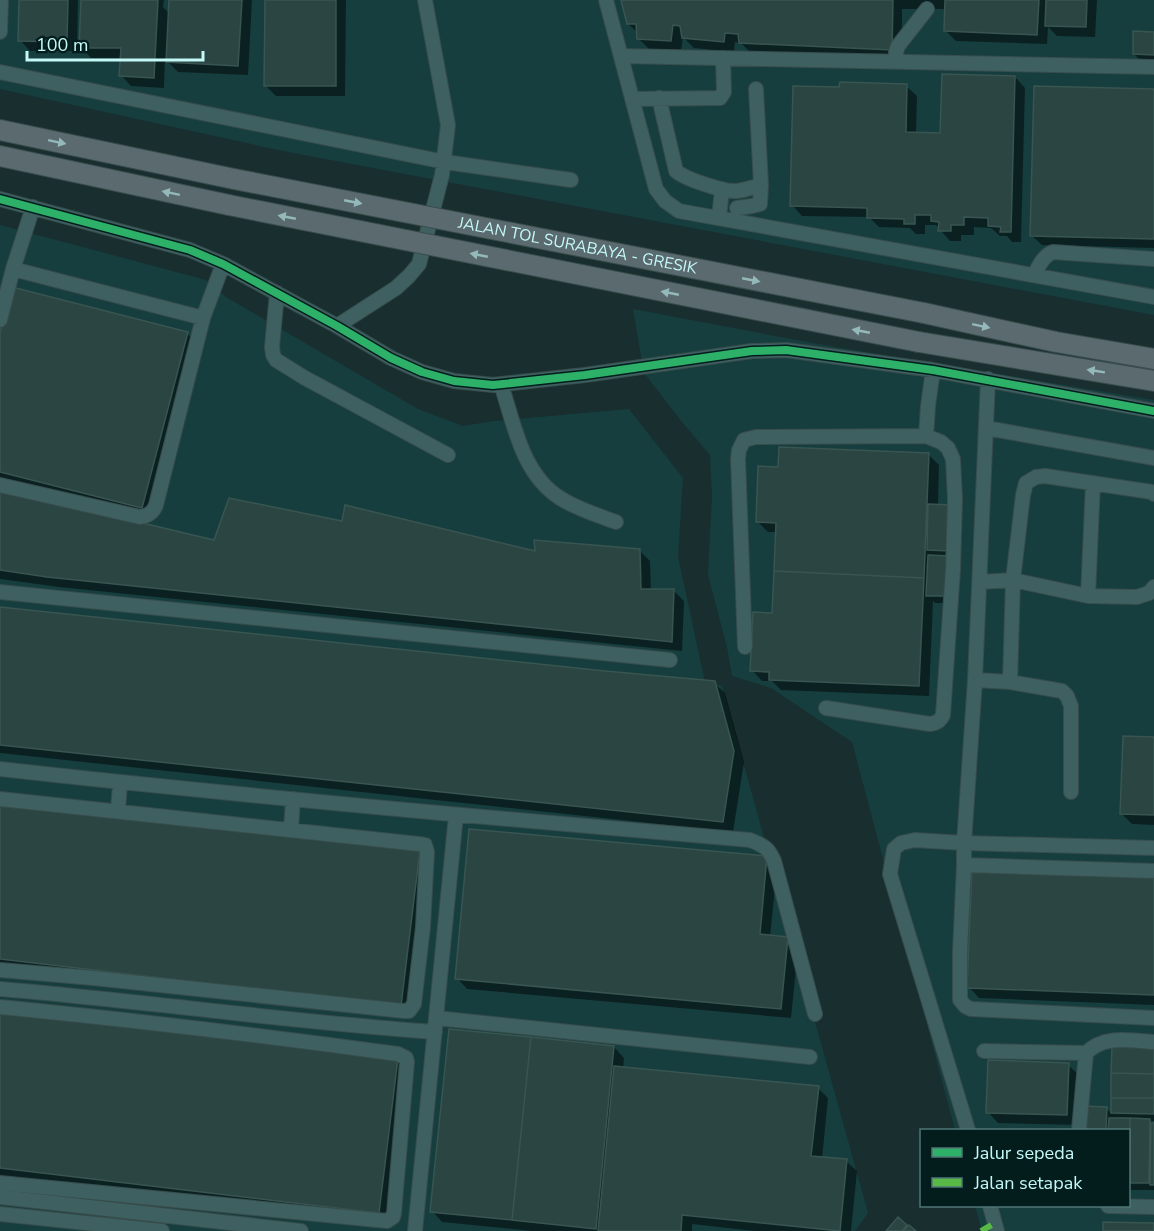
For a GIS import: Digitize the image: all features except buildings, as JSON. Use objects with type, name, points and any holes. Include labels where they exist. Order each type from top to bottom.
[{"type":"highway","name":"JALAN TOL SURABAYA - GRESIK","points":[[0,130],[234,179],[1056,342],[1154,359]]},
{"type":"highway","name":"JALAN TOL SURABAYA - GRESIK","points":[[0,156],[228,205],[919,342],[1154,381]]},
{"type":"street","points":[[0,32],[1,0]]},
{"type":"street","points":[[336,326],[396,288],[419,264],[445,162],[448,125],[424,0]]},
{"type":"street","points":[[606,0],[656,189],[665,201],[679,211],[719,218],[737,214],[760,204],[756,89]]},
{"type":"street","points":[[897,62],[898,46],[927,9]]},
{"type":"street","points":[[621,56],[1154,67]]},
{"type":"street","points":[[632,99],[720,98],[724,92],[723,58]]},
{"type":"street","points":[[0,72],[445,162],[571,180]]},
{"type":"street","points":[[659,98],[676,171],[686,178],[722,189],[737,191],[761,185]]},
{"type":"street","points":[[719,218],[722,189]]},
{"type":"street","points":[[737,191],[737,214]]},
{"type":"street","points":[[0,199],[190,250],[223,264],[277,293],[391,358],[422,372],[454,381],[501,384],[585,375],[752,351],[786,350],[933,370],[1154,411]]},
{"type":"street","points":[[0,320],[13,269],[33,207]]},
{"type":"street","points":[[737,214],[1034,275],[1154,297]]},
{"type":"street","points":[[1034,275],[1041,262],[1053,252],[1154,259]]},
{"type":"street","points":[[0,484],[140,517],[152,513],[156,506],[203,318],[223,264]]},
{"type":"street","points":[[13,269],[203,318]]},
{"type":"street","points":[[277,293],[272,347],[276,360],[448,455]]},
{"type":"street","points":[[926,436],[927,406],[933,370]]},
{"type":"street","points":[[988,380],[975,680],[964,843],[960,1000],[971,1009],[1154,1018]]},
{"type":"street","points":[[501,384],[523,452],[544,484],[559,497],[581,510],[616,522]]},
{"type":"street","points":[[986,428],[1154,458]]},
{"type":"street","points":[[745,647],[738,459],[744,440],[756,436],[926,436],[941,442],[948,448],[953,459],[956,499],[941,720],[930,724],[826,708]]},
{"type":"street","points":[[1010,682],[1013,580],[1026,483],[1036,477],[1045,476],[1154,494]]},
{"type":"street","points":[[1088,596],[1093,483]]},
{"type":"street","points":[[980,582],[1013,580],[1088,596],[1137,597],[1149,593],[1154,586]]},
{"type":"street","points":[[0,592],[670,660]]},
{"type":"street","points":[[975,680],[1010,682],[1062,691],[1070,700],[1071,792]]},
{"type":"street","points":[[0,770],[456,815],[750,840],[769,850],[774,861],[815,1014]]},
{"type":"street","points":[[118,811],[120,783]]},
{"type":"street","points":[[0,799],[425,845],[427,852],[423,927],[414,1005],[409,1011],[0,970]]},
{"type":"street","points":[[291,829],[293,799]]},
{"type":"street","points":[[415,1231],[456,815]]},
{"type":"street","points":[[967,1129],[890,874],[894,849],[901,843],[915,840],[1154,848]]},
{"type":"street","points":[[964,866],[1154,871]]},
{"type":"street","points":[[423,927],[445,928]]},
{"type":"street","points":[[91,1016],[93,978]]},
{"type":"street","points":[[0,989],[361,1027],[436,1025],[810,1057]]},
{"type":"street","points":[[269,1037],[273,997]]},
{"type":"street","points":[[0,1007],[398,1054],[406,1058],[407,1067],[394,1213],[393,1218],[387,1221],[0,1183]]},
{"type":"street","points":[[1079,1129],[1086,1053],[1106,1041],[1154,1042]]},
{"type":"street","points":[[984,1052],[1086,1053]]},
{"type":"street","points":[[401,1143],[423,1143]]},
{"type":"street","points":[[73,1221],[76,1191]]},
{"type":"street","points":[[0,1197],[254,1228],[301,1231]]},
{"type":"street","points":[[1130,1206],[1154,1207]]},
{"type":"street","points":[[981,1231],[996,1227],[990,1207]]},
{"type":"street","points":[[254,1228],[257,1209]]},
{"type":"street","points":[[0,1214],[162,1231]]},
{"type":"shaded area","points":[[0,0],[1154,0],[1154,315],[283,151],[0,89]]},
{"type":"shaded area","points":[[0,225],[206,280],[226,297],[418,409],[463,426],[494,421],[629,409],[683,478],[678,557],[705,682],[722,686],[868,1213],[855,1231],[0,1231]]},
{"type":"shaded area","points":[[633,309],[818,344],[1154,400],[1154,1231],[982,1231],[975,1207],[1130,1207],[1130,1129],[955,1129],[852,742],[771,688],[732,676],[727,647],[708,575],[712,496],[710,455],[644,373]]},
{"type":"marked path","points":[[981,1231],[995,1223]]},
{"type":"cycle path","points":[[0,199],[190,250],[223,264],[391,358],[422,372],[454,381],[493,385],[585,375],[752,351],[786,350],[933,370],[1154,411]]}]
